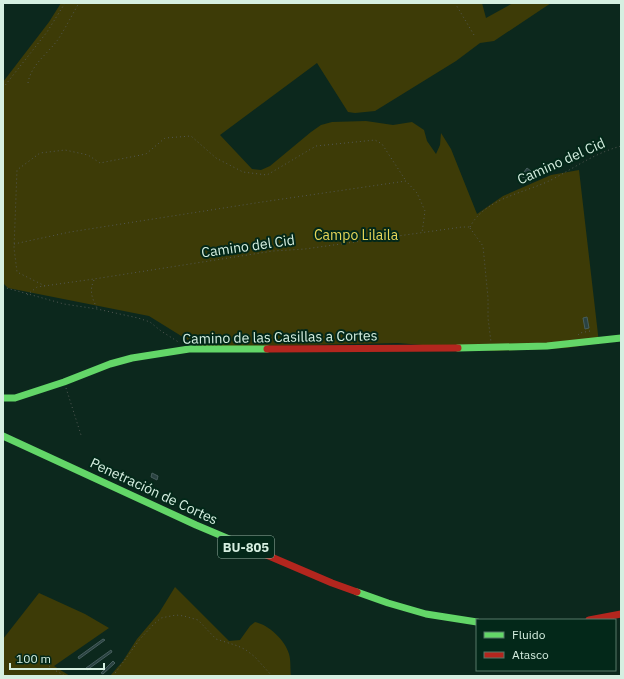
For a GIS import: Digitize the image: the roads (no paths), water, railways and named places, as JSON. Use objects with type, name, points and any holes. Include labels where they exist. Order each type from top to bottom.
[{"type":"street","name":"Camino de las Casillas a Cortes","points":[[3,398],[15,398],[64,382],[110,364],[132,358],[189,349],[492,348],[547,346],[621,338]]},
{"type":"street","name":"Penetración de Cortes","points":[[3,436],[196,525],[332,583],[358,593],[426,614],[476,622]]},
{"type":"street","points":[[594,619],[621,614]]},
{"type":"park label","name":"Campo Lilaila","points":[[356,235]]}]
